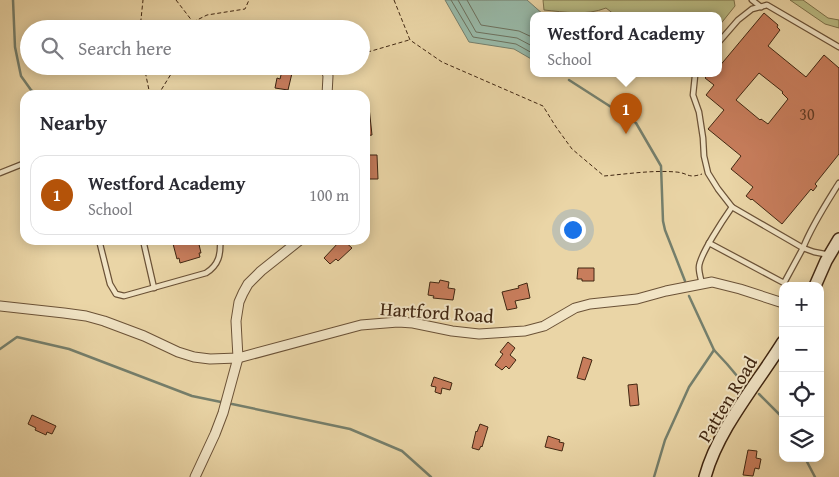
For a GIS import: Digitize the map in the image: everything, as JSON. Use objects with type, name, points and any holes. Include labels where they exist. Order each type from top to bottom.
[{"type":"street","points":[[327,90],[328,75]]},
{"type":"street","points":[[817,282],[839,239]]},
{"type":"street","points":[[195,477],[223,414],[238,358],[236,321],[239,302],[248,284],[294,245]]},
{"type":"street","name":"Hartford Road","points":[[0,306],[86,316],[144,336],[194,358],[210,359],[238,358],[361,325],[398,322],[413,323],[479,334],[525,331],[544,326],[580,306],[637,299],[712,282],[725,284],[779,302]]},
{"type":"street","name":"Patten Road","points":[[705,477],[718,444],[744,400],[779,348]]},
{"type":"lane","points":[[752,0],[761,7]]},
{"type":"lane","points":[[722,38],[738,20],[752,9],[767,5],[839,48]]},
{"type":"lane","points":[[695,77],[693,95],[699,112],[704,156],[708,173],[718,189],[732,207],[803,248],[830,255]]},
{"type":"lane","points":[[0,173],[20,165]]},
{"type":"lane","points":[[710,243],[784,283],[839,183]]},
{"type":"lane","points":[[702,284],[698,266],[722,221],[732,207]]},
{"type":"lane","points":[[100,245],[110,284],[116,294],[124,296],[206,273],[218,261],[220,245]]},
{"type":"lane","points":[[144,245],[154,288]]},
{"type":"path","points":[[141,20],[143,0]]},
{"type":"path","points":[[176,0],[191,20]]},
{"type":"path","points":[[197,20],[208,15],[245,9],[249,0]]},
{"type":"path","points":[[394,0],[410,40],[442,62],[543,106],[572,149],[604,176],[642,172],[678,172],[693,177],[708,173]]},
{"type":"path","points":[[370,51],[410,40]]},
{"type":"path","points":[[146,75],[149,90]]},
{"type":"path","points":[[161,90],[170,75]]},
{"type":"green space","points":[[543,0],[734,0],[735,6],[722,22],[722,12],[611,12],[606,8],[591,12],[544,10]]},
{"type":"green space","points":[[790,0],[803,0],[828,18],[839,20],[839,28],[825,24]]},
{"type":"water","points":[[445,0],[527,0],[541,12],[530,12],[530,58],[514,49],[469,42]]},
{"type":"building","points":[[764,13],[778,25],[777,27],[780,30],[768,46],[806,77],[824,55],[839,68],[839,154],[815,184],[817,186],[813,191],[811,189],[782,224],[746,196],[753,187],[731,169],[741,156],[708,129],[724,110],[706,95],[714,85],[705,78],[722,77],[722,63]],"holes":[[[759,73],[788,99],[768,124],[760,120],[736,100]]]},
{"type":"building","points":[[281,75],[292,75],[288,90],[275,88],[277,78],[280,79]]},
{"type":"building","points":[[370,116],[372,135],[370,135]]},
{"type":"building","points":[[370,155],[377,155],[378,179],[370,179]]},
{"type":"building","points":[[173,245],[199,245],[200,257],[180,263],[179,258],[177,259]]},
{"type":"building","points":[[336,245],[349,245],[352,248],[338,261],[336,259],[330,264],[324,258]]},
{"type":"building","points":[[578,268],[594,268],[594,281],[577,279]]},
{"type":"building","points":[[440,280],[449,282],[448,288],[455,289],[453,300],[433,298],[434,296],[428,295],[430,282],[439,283]]},
{"type":"building","points":[[527,283],[530,298],[515,301],[517,308],[507,310],[502,292],[519,288],[518,286]]},
{"type":"building","points":[[508,342],[515,348],[510,355],[516,360],[509,369],[506,366],[502,370],[495,365],[503,354],[500,352]]},
{"type":"building","points":[[583,357],[592,360],[585,380],[577,378]]},
{"type":"building","points":[[434,377],[452,383],[450,390],[442,388],[441,394],[435,392],[436,387],[431,386]]},
{"type":"building","points":[[637,384],[639,405],[630,406],[628,385]]},
{"type":"building","points":[[32,415],[56,426],[52,434],[47,432],[46,435],[28,424]]},
{"type":"building","points":[[480,424],[488,427],[482,447],[479,450],[472,448],[476,431]]},
{"type":"building","points":[[548,436],[564,443],[562,451],[545,447]]},
{"type":"building","points":[[748,450],[757,451],[756,458],[761,459],[759,469],[755,468],[753,476],[743,475]]},
{"type":"waterway","points":[[13,0],[15,47],[20,71]]},
{"type":"waterway","points":[[21,75],[31,90]]},
{"type":"waterway","points":[[569,80],[636,123],[661,166],[663,221],[685,281]]},
{"type":"waterway","points":[[689,296],[714,350],[748,389]]},
{"type":"waterway","points":[[0,349],[17,337],[69,349],[192,396],[221,402]]},
{"type":"waterway","points":[[654,477],[665,440],[689,387],[714,350]]},
{"type":"waterway","points":[[759,394],[782,417]]},
{"type":"waterway","points":[[232,404],[350,429],[402,451],[431,477]]},
{"type":"waterway","points":[[807,462],[815,477]]},
{"type":"place","name":"Westford Academy","points":[[626,134]]}]
